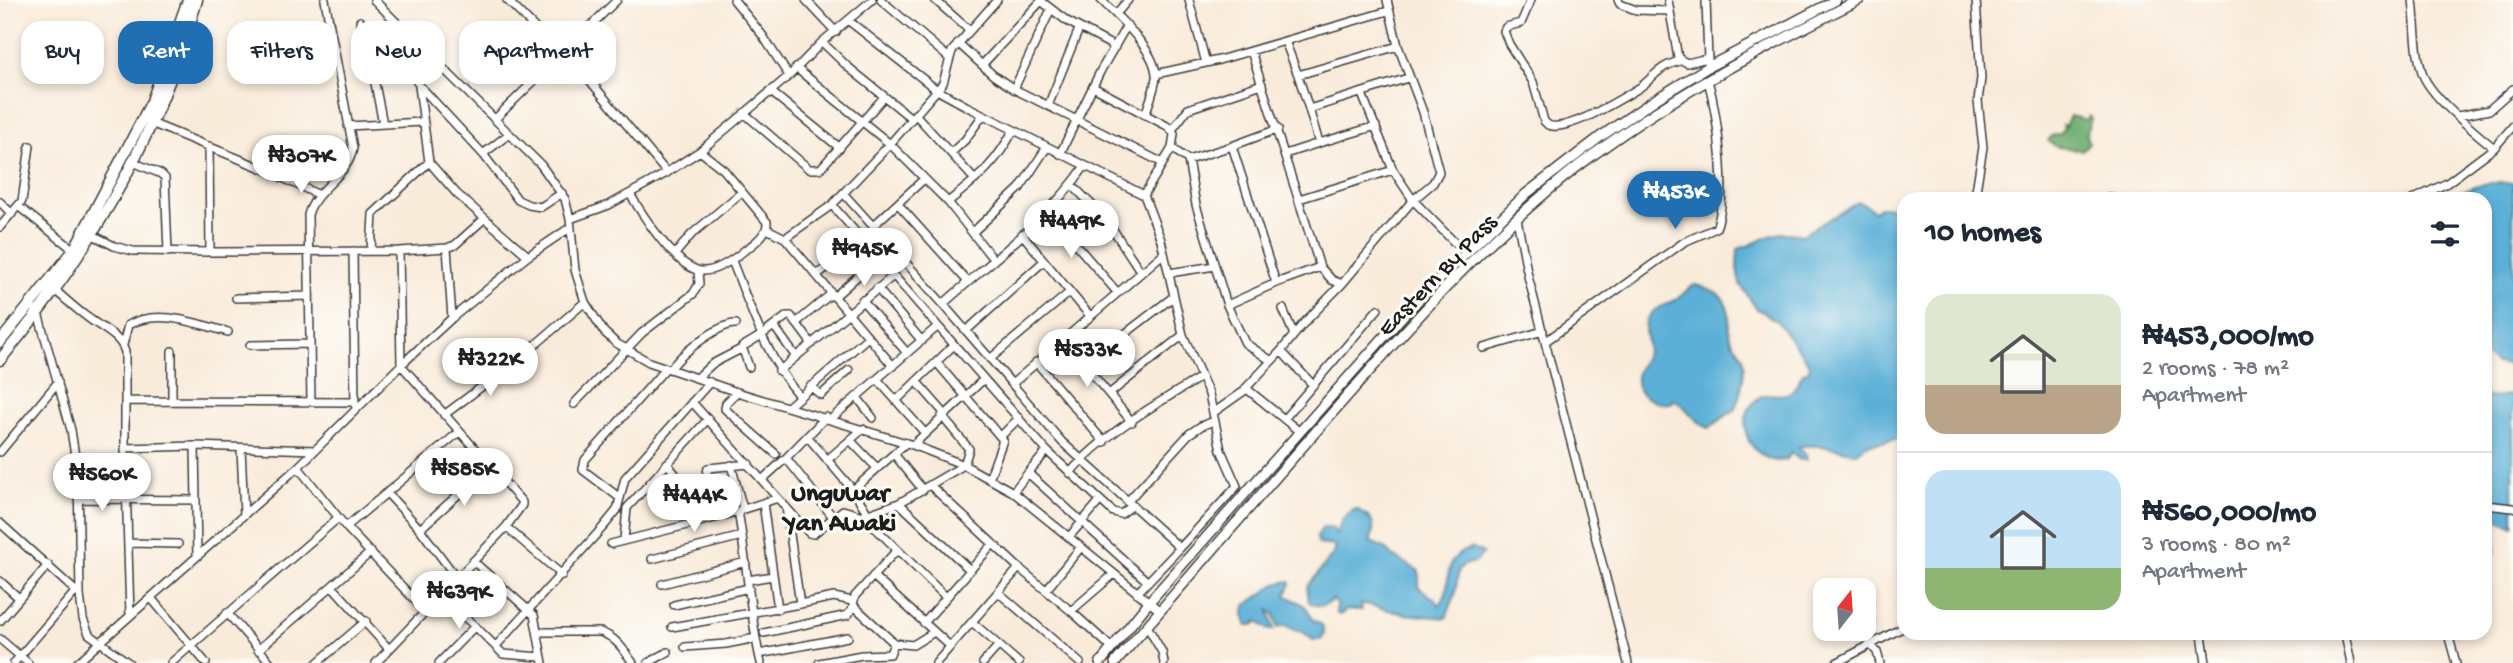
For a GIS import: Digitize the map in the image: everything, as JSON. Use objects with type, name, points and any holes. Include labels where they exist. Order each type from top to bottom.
[{"type":"highway","points":[[0,360],[74,250],[152,101],[188,0]]},
{"type":"highway","points":[[0,342],[56,291],[93,235],[151,123],[182,47],[197,0]]},
{"type":"main road","name":"Eastern By Pass","points":[[1100,663],[1149,602],[1407,311],[1526,194],[1600,137],[1708,62],[1836,0]]},
{"type":"main road","name":"Eastern By Pass","points":[[1115,663],[1410,325],[1481,251],[1606,145],[1743,59],[1859,0]]},
{"type":"street","points":[[312,402],[308,215],[312,204],[349,162],[353,148],[325,0]]},
{"type":"street","points":[[374,0],[395,21]]},
{"type":"street","points":[[507,0],[529,21]]},
{"type":"street","points":[[596,21],[617,0]]},
{"type":"street","points":[[734,0],[763,36],[789,76]]},
{"type":"street","points":[[77,663],[298,467],[355,406],[452,318],[570,223],[630,194],[700,151],[789,76],[822,42],[872,0]]},
{"type":"street","points":[[881,0],[949,58]]},
{"type":"street","points":[[935,0],[969,30]]},
{"type":"street","points":[[982,65],[1042,0],[1079,29],[1115,47]]},
{"type":"street","points":[[1101,0],[1127,25],[1154,63],[1156,74],[1144,115]]},
{"type":"street","points":[[1116,14],[1128,0]]},
{"type":"street","points":[[1189,0],[1206,62]]},
{"type":"street","points":[[832,205],[1046,451],[1099,502],[1119,514],[1189,434],[1245,389],[1281,351],[1413,200],[1433,183],[1439,172],[1438,160],[1423,112],[1398,47],[1387,0]]},
{"type":"street","points":[[1531,0],[1521,23],[1506,27],[1504,31],[1533,82],[1544,121],[1548,125],[1559,127],[1583,119],[1638,89],[1663,66],[1680,61],[1708,62],[1706,0]]},
{"type":"street","points":[[1618,0],[1627,8],[1670,11]]},
{"type":"street","points":[[1668,0],[1675,51],[1680,61]]},
{"type":"street","points":[[1974,192],[1983,146],[1978,101],[1981,78],[1976,0]]},
{"type":"street","points":[[2413,0],[2422,72],[2426,82],[2494,149]]},
{"type":"street","points":[[808,1],[836,32]]},
{"type":"street","points":[[785,238],[832,205],[890,144],[944,81],[949,58],[958,43],[994,1]]},
{"type":"street","points":[[1014,89],[1051,9]]},
{"type":"street","points":[[1156,74],[1251,51],[1388,11]]},
{"type":"street","points":[[849,21],[937,90],[1013,131],[1144,195],[1150,205],[1183,335],[1209,394],[1222,450],[1237,486],[1137,593]]},
{"type":"street","points":[[1060,154],[1127,25]]},
{"type":"street","points":[[1048,106],[1079,29]]},
{"type":"street","points":[[1285,41],[1319,143]]},
{"type":"street","points":[[822,42],[884,97],[913,116],[975,180]]},
{"type":"street","points":[[958,43],[1014,89],[1163,163]]},
{"type":"street","points":[[1298,75],[1398,47]]},
{"type":"street","points":[[1251,51],[1320,267],[1332,280],[1342,284]]},
{"type":"street","points":[[796,68],[890,144],[948,202],[993,259]]},
{"type":"street","points":[[445,70],[541,165],[562,193],[570,223],[575,270],[585,302],[604,332],[626,350],[737,392],[863,429],[964,465],[1013,492],[1159,610]]},
{"type":"street","points":[[1309,109],[1408,78]]},
{"type":"street","points":[[1546,341],[1684,242],[1716,228],[1721,201],[1719,148],[1717,115],[1708,80]]},
{"type":"street","points":[[375,84],[383,124]]},
{"type":"street","points":[[495,119],[532,84]]},
{"type":"street","points":[[590,84],[667,173]]},
{"type":"street","points":[[1172,130],[1188,109],[1262,84]]},
{"type":"street","points":[[419,85],[429,162],[484,219],[528,256]]},
{"type":"street","points":[[419,85],[484,154],[522,203],[541,207],[562,193]]},
{"type":"street","points":[[1093,87],[1172,130],[1174,138],[1171,148],[1144,195]]},
{"type":"street","points":[[2458,116],[2489,110],[2513,89]]},
{"type":"street","points":[[770,90],[840,148]]},
{"type":"street","points":[[1362,94],[1393,170],[1413,200],[1454,242]]},
{"type":"street","points":[[744,113],[809,169],[820,169],[884,97]]},
{"type":"street","points":[[951,153],[965,140],[983,115]]},
{"type":"street","points":[[348,126],[424,122]]},
{"type":"street","points":[[151,123],[264,169],[319,195]]},
{"type":"street","points":[[1285,154],[1376,126]]},
{"type":"street","points":[[2429,192],[2448,183],[2494,149],[2513,126]]},
{"type":"street","points":[[1188,160],[1278,129]]},
{"type":"street","points":[[948,202],[1000,155],[1013,131]]},
{"type":"street","points":[[484,154],[509,134]]},
{"type":"street","points":[[0,227],[18,206],[25,192],[30,146]]},
{"type":"street","points":[[209,146],[210,253]]},
{"type":"street","points":[[1232,146],[1276,283]]},
{"type":"street","points":[[973,232],[1020,188],[1047,147]]},
{"type":"street","points":[[1171,148],[1188,160],[1196,205],[1227,305],[1245,343],[1270,360]]},
{"type":"street","points":[[630,194],[646,221],[684,263],[698,271],[732,261],[767,229],[767,222],[724,170],[700,151]]},
{"type":"street","points":[[133,162],[165,178],[168,251]]},
{"type":"street","points":[[371,251],[371,219],[376,209],[429,162]]},
{"type":"street","points":[[943,304],[1047,211],[1072,185],[1085,166]]},
{"type":"street","points":[[1299,199],[1393,170]]},
{"type":"street","points":[[873,226],[925,178]]},
{"type":"street","points":[[1072,185],[1106,219],[1141,272]]},
{"type":"street","points":[[675,254],[692,234],[742,192]]},
{"type":"street","points":[[843,193],[1081,460],[1180,548]]},
{"type":"street","points":[[0,202],[12,214]]},
{"type":"street","points":[[898,204],[968,282]]},
{"type":"street","points":[[18,206],[74,250]]},
{"type":"street","points":[[1047,211],[1117,292]]},
{"type":"street","points":[[93,235],[122,249],[210,253],[399,251],[447,248],[463,240],[484,219]]},
{"type":"street","points":[[1517,219],[1528,276],[1628,663]]},
{"type":"street","points":[[767,229],[785,238],[892,366]]},
{"type":"street","points":[[1021,234],[1090,316]]},
{"type":"street","points":[[816,275],[863,243]]},
{"type":"street","points":[[447,248],[452,318]]},
{"type":"street","points":[[353,251],[355,406]]},
{"type":"street","points":[[376,663],[506,527],[521,510],[522,502],[401,365],[399,251]]},
{"type":"street","points":[[1012,384],[1164,253]]},
{"type":"street","points":[[796,323],[877,259]]},
{"type":"street","points":[[732,261],[779,371],[799,396]]},
{"type":"street","points":[[966,331],[1044,261]]},
{"type":"street","points":[[1169,273],[1215,266]]},
{"type":"street","points":[[1227,305],[1320,267]]},
{"type":"street","points":[[575,404],[642,333],[693,294],[699,284],[698,271]]},
{"type":"street","points":[[779,371],[892,276]]},
{"type":"street","points":[[877,288],[922,341]]},
{"type":"street","points":[[56,291],[123,345]]},
{"type":"street","points":[[990,359],[1070,292]]},
{"type":"street","points":[[236,298],[309,296]]},
{"type":"street","points":[[1088,368],[1113,343],[1173,297]]},
{"type":"street","points":[[862,300],[907,353]]},
{"type":"street","points":[[444,415],[520,358],[585,302]]},
{"type":"street","points":[[1283,309],[1294,335]]},
{"type":"street","points":[[1284,419],[1378,309]]},
{"type":"street","points":[[35,310],[71,430],[78,476],[78,593],[83,619],[89,634],[129,663]]},
{"type":"street","points":[[697,378],[712,364],[741,349],[789,315],[812,344]]},
{"type":"street","points":[[130,615],[124,448],[126,367],[123,345],[128,325],[165,317],[228,332]]},
{"type":"street","points":[[620,498],[583,470],[585,460],[668,368],[703,340],[732,323],[736,324]]},
{"type":"street","points":[[774,326],[796,357]]},
{"type":"street","points":[[762,479],[807,436],[937,327]]},
{"type":"street","points":[[1484,348],[1543,331]]},
{"type":"street","points":[[1109,394],[1183,335]]},
{"type":"street","points":[[789,406],[867,337]]},
{"type":"street","points":[[1063,339],[1132,422]]},
{"type":"street","points":[[250,345],[310,344]]},
{"type":"street","points":[[897,400],[954,345]]},
{"type":"street","points":[[741,349],[749,368]]},
{"type":"street","points":[[172,351],[172,401]]},
{"type":"street","points":[[1281,351],[1313,385]]},
{"type":"street","points":[[1036,362],[1104,442]]},
{"type":"street","points":[[937,363],[1001,436],[1003,443],[989,479]]},
{"type":"street","points":[[810,386],[821,395],[849,370]]},
{"type":"street","points":[[1070,473],[1081,460],[1104,442],[1201,377]]},
{"type":"street","points":[[877,379],[924,432]]},
{"type":"street","points":[[853,490],[984,379]]},
{"type":"street","points":[[0,452],[58,382]]},
{"type":"street","points":[[496,646],[562,575],[617,510],[625,478],[710,382]]},
{"type":"street","points":[[692,402],[810,534],[818,531],[844,510],[866,515],[899,503],[964,465],[969,449],[918,382]]},
{"type":"street","points":[[1245,389],[1300,432]]},
{"type":"street","points":[[737,392],[724,409],[776,454]]},
{"type":"street","points":[[856,397],[873,418]]},
{"type":"street","points":[[126,401],[312,402],[355,406]]},
{"type":"street","points":[[1001,436],[1019,418]]},
{"type":"street","points":[[624,540],[627,508],[708,419]]},
{"type":"street","points":[[827,460],[863,429]]},
{"type":"street","points":[[346,527],[459,432]]},
{"type":"street","points":[[807,436],[853,490],[866,515],[897,550],[946,597]]},
{"type":"street","points":[[850,440],[877,468]]},
{"type":"street","points":[[124,448],[195,446],[314,450]]},
{"type":"street","points":[[195,446],[197,556]]},
{"type":"street","points":[[241,448],[244,515]]},
{"type":"street","points":[[1013,492],[1046,451]]},
{"type":"street","points":[[894,454],[927,488],[1112,648]]},
{"type":"street","points":[[786,458],[833,517]]},
{"type":"street","points":[[667,463],[679,479],[695,523]]},
{"type":"street","points":[[719,517],[707,470],[709,467],[749,464]]},
{"type":"street","points":[[731,465],[740,510],[751,612],[761,663]]},
{"type":"street","points":[[420,529],[490,466]]},
{"type":"street","points":[[298,467],[338,518],[425,611]]},
{"type":"street","points":[[1028,473],[1148,582]]},
{"type":"street","points":[[387,493],[420,529],[456,577]]},
{"type":"street","points":[[611,544],[719,517],[778,498]]},
{"type":"street","points":[[78,499],[196,500]]},
{"type":"street","points":[[1069,537],[1099,502]]},
{"type":"street","points":[[763,503],[778,609]]},
{"type":"street","points":[[899,503],[970,570]]},
{"type":"street","points":[[2492,506],[2513,508]]},
{"type":"street","points":[[786,507],[800,604]]},
{"type":"street","points":[[171,663],[338,518]]},
{"type":"street","points":[[0,523],[78,593]]},
{"type":"street","points":[[506,527],[562,575]]},
{"type":"street","points":[[652,559],[742,536]]},
{"type":"street","points":[[128,543],[178,544]]},
{"type":"street","points":[[924,623],[993,544]]},
{"type":"street","points":[[1046,590],[1081,547]]},
{"type":"street","points":[[764,633],[848,615],[873,576],[897,550]]},
{"type":"street","points":[[258,650],[371,552]]},
{"type":"street","points":[[439,596],[506,655],[542,660],[537,621],[530,610],[473,561]]},
{"type":"street","points":[[662,584],[746,562]]},
{"type":"street","points":[[0,621],[48,565]]},
{"type":"street","points":[[936,663],[1019,568]]},
{"type":"street","points":[[1071,611],[1114,574]]},
{"type":"street","points":[[748,580],[773,576]]},
{"type":"street","points":[[873,576],[950,646]]},
{"type":"street","points":[[0,581],[19,598]]},
{"type":"street","points":[[332,586],[390,649]]},
{"type":"street","points":[[674,605],[749,589]]},
{"type":"street","points":[[998,592],[1076,662]]},
{"type":"street","points":[[17,660],[78,593]]},
{"type":"street","points":[[672,627],[834,597],[853,604],[894,643],[913,645],[934,632]]},
{"type":"street","points":[[151,598],[206,663]]},
{"type":"street","points":[[227,613],[271,663]]},
{"type":"street","points":[[317,663],[366,621]]},
{"type":"street","points":[[972,622],[1019,663]]},
{"type":"street","points":[[439,663],[475,626]]},
{"type":"street","points":[[1147,626],[1162,652],[1164,663]]},
{"type":"street","points":[[1836,663],[1897,630]]},
{"type":"street","points":[[538,632],[600,632],[609,635],[618,643],[633,663]]},
{"type":"street","points":[[759,654],[848,637]]},
{"type":"street","points":[[685,647],[726,644],[756,638]]},
{"type":"street","points":[[0,639],[17,660],[27,663]]},
{"type":"street","points":[[2203,640],[2206,663]]},
{"type":"street","points":[[2346,640],[2351,663]]},
{"type":"street","points":[[2450,640],[2456,663]]},
{"type":"street","points":[[820,663],[862,655],[890,654],[894,643]]},
{"type":"street","points":[[1870,644],[1877,652],[1880,663]]},
{"type":"street","points":[[983,663],[999,645]]},
{"type":"street","points":[[648,663],[668,652]]},
{"type":"green space","points":[[2070,116],[2086,120],[2089,116],[2091,119],[2086,136],[2089,143],[2082,150],[2057,147],[2048,141],[2051,136],[2061,134],[2063,125],[2065,126]]},
{"type":"water","points":[[2487,183],[2513,183],[2513,371],[2507,364],[2492,361],[2492,192],[2461,192]]},
{"type":"water","points":[[1858,202],[1874,211],[1880,207],[1893,207],[1895,202],[1897,439],[1866,445],[1856,453],[1820,446],[1798,447],[1807,460],[1800,460],[1791,453],[1783,460],[1775,461],[1765,457],[1753,447],[1746,433],[1748,411],[1762,396],[1789,394],[1803,373],[1809,372],[1809,364],[1777,321],[1756,308],[1740,284],[1738,249],[1782,233],[1802,235]]},
{"type":"water","points":[[1695,285],[1713,291],[1725,302],[1730,336],[1744,360],[1743,382],[1735,409],[1709,428],[1674,399],[1670,403],[1652,400],[1642,394],[1636,383],[1647,351],[1645,329],[1650,315]]},
{"type":"water","points":[[2513,396],[2513,526],[2492,519],[2494,398]]},
{"type":"water","points":[[1356,509],[1372,522],[1370,542],[1385,548],[1393,556],[1419,571],[1419,588],[1439,605],[1447,590],[1450,566],[1454,559],[1472,548],[1483,553],[1476,562],[1459,569],[1455,595],[1446,618],[1404,614],[1365,604],[1361,605],[1362,610],[1346,610],[1340,615],[1336,613],[1337,605],[1333,599],[1322,605],[1309,602],[1307,587],[1334,553],[1336,546],[1318,544],[1317,537],[1323,527],[1333,528],[1336,535],[1343,520]]},
{"type":"water","points":[[2492,530],[2495,532],[2495,551],[2492,555]]},
{"type":"water","points":[[1288,581],[1291,583],[1286,595],[1305,606],[1313,620],[1322,625],[1322,639],[1314,641],[1302,631],[1285,625],[1278,628],[1274,614],[1269,610],[1274,630],[1269,630],[1257,621],[1254,625],[1247,625],[1245,606],[1276,584]]},
{"type":"district","name":"Unguwar Yan Awaki","points":[[840,506]]}]
